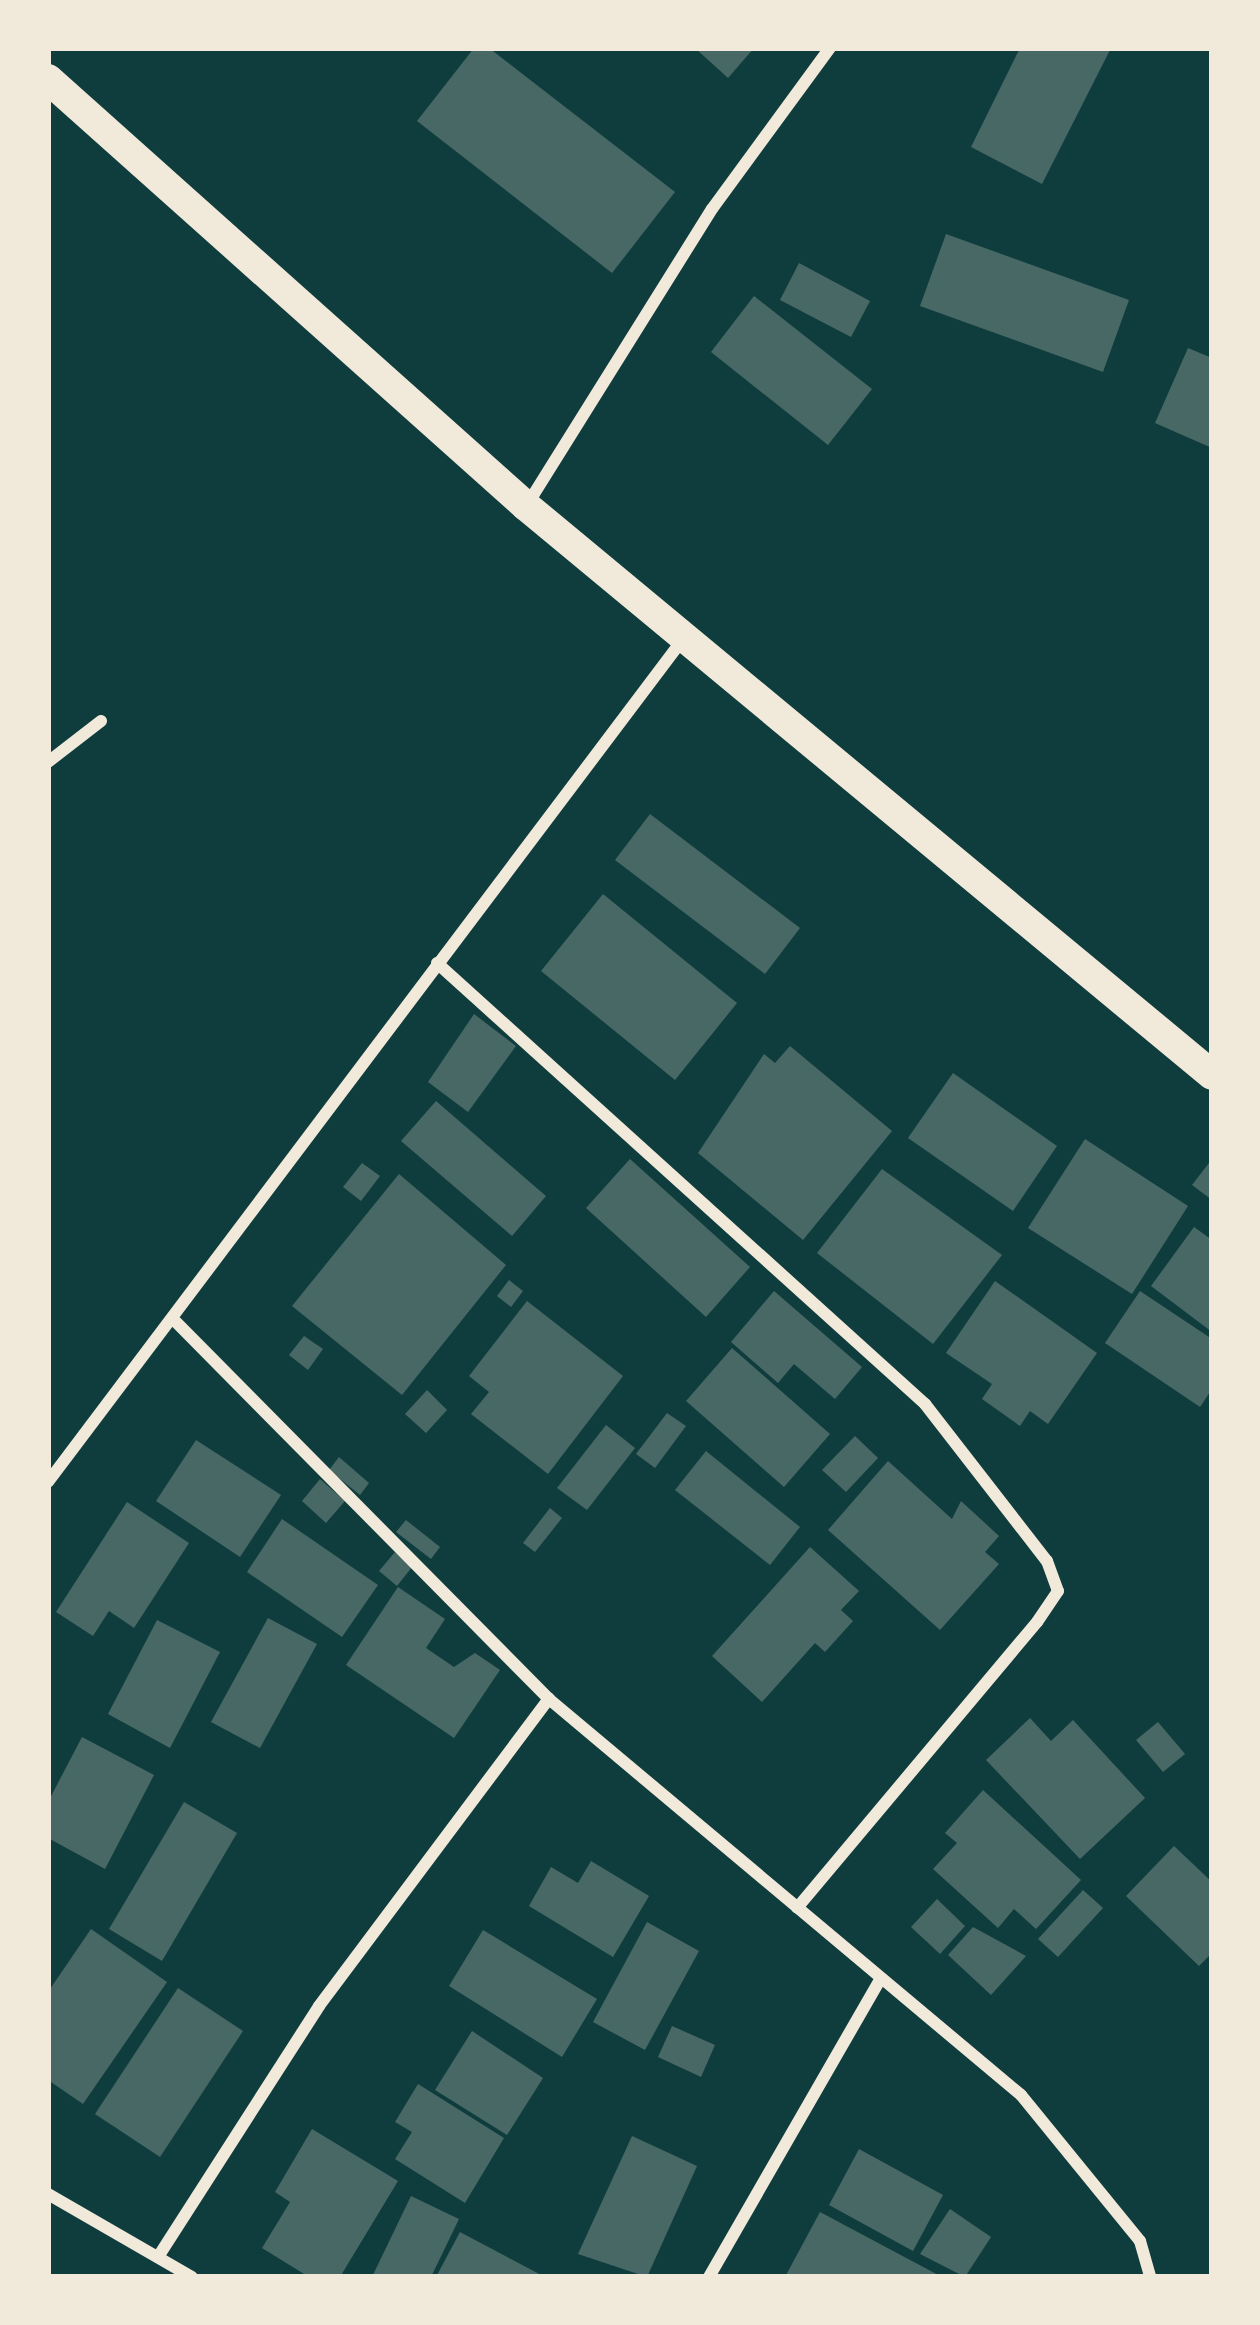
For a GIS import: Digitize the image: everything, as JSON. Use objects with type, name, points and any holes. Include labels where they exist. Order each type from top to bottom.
[{"type":"main road","points":[[48,79],[526,506],[1212,1075]]},
{"type":"street","points":[[526,506],[712,209],[830,48]]},
{"type":"street","points":[[48,1482],[176,1322],[437,963],[684,638]]},
{"type":"street","points":[[48,762],[101,721]]},
{"type":"street","points":[[437,963],[925,1404],[1047,1562],[1058,1591],[1036,1622],[797,1908]]},
{"type":"street","points":[[176,1322],[550,1699],[1021,2095],[1140,2241],[1150,2277]]},
{"type":"street","points":[[158,2257],[319,2006],[550,1699]]},
{"type":"street","points":[[709,2277],[880,1980]]},
{"type":"street","points":[[48,2194],[192,2277]]},
{"type":"building","points":[[474,48],[489,48],[675,192],[612,273],[417,121]]},
{"type":"building","points":[[695,48],[754,48],[728,78]]},
{"type":"building","points":[[1020,48],[1111,48],[1042,184],[971,147]]},
{"type":"building","points":[[946,234],[1129,300],[1103,372],[920,306]]},
{"type":"building","points":[[799,263],[870,301],[851,337],[780,300]]},
{"type":"building","points":[[754,296],[872,389],[828,445],[711,352]]},
{"type":"building","points":[[1188,348],[1212,358],[1212,448],[1155,423]]},
{"type":"building","points":[[650,814],[800,928],[765,974],[615,860]]},
{"type":"building","points":[[603,894],[737,1003],[675,1080],[541,971]]},
{"type":"building","points":[[474,1014],[516,1046],[468,1112],[428,1082]]},
{"type":"building","points":[[790,1046],[892,1131],[803,1240],[698,1153],[764,1054],[775,1063]]},
{"type":"building","points":[[953,1073],[1057,1146],[1013,1211],[908,1138]]},
{"type":"building","points":[[436,1101],[546,1196],[512,1236],[401,1141]]},
{"type":"building","points":[[1085,1139],[1188,1206],[1132,1294],[1028,1228]]},
{"type":"building","points":[[630,1159],[750,1267],[706,1317],[586,1208]]},
{"type":"building","points":[[1212,1159],[1212,1200],[1192,1185]]},
{"type":"building","points":[[362,1163],[380,1176],[361,1201],[343,1187]]},
{"type":"building","points":[[882,1169],[1002,1255],[933,1344],[817,1253]]},
{"type":"building","points":[[399,1174],[506,1265],[402,1395],[292,1306]]},
{"type":"building","points":[[1194,1227],[1212,1240],[1212,1332],[1151,1286]]},
{"type":"building","points":[[509,1280],[523,1291],[511,1307],[497,1296]]},
{"type":"building","points":[[995,1281],[1097,1353],[1048,1424],[1030,1411],[1020,1426],[982,1399],[992,1384],[946,1353]]},
{"type":"building","points":[[774,1291],[862,1367],[835,1399],[794,1364],[778,1383],[731,1342]]},
{"type":"building","points":[[1140,1291],[1212,1339],[1212,1389],[1200,1407],[1105,1343]]},
{"type":"building","points":[[527,1301],[623,1376],[548,1474],[471,1414],[489,1392],[469,1376]]},
{"type":"building","points":[[304,1336],[323,1349],[308,1370],[289,1355]]},
{"type":"building","points":[[732,1348],[830,1434],[784,1487],[686,1401]]},
{"type":"building","points":[[427,1390],[447,1410],[426,1433],[405,1414]]},
{"type":"building","points":[[667,1413],[686,1426],[655,1468],[636,1454]]},
{"type":"building","points":[[606,1425],[635,1448],[587,1510],[557,1488]]},
{"type":"building","points":[[855,1436],[878,1458],[846,1492],[822,1470]]},
{"type":"building","points":[[196,1440],[281,1495],[240,1557],[156,1501]]},
{"type":"building","points":[[706,1451],[800,1527],[770,1565],[675,1490]]},
{"type":"building","points":[[339,1457],[369,1483],[360,1495],[329,1470]]},
{"type":"building","points":[[888,1461],[952,1519],[961,1501],[999,1536],[985,1552],[999,1564],[940,1630],[828,1530]]},
{"type":"building","points":[[320,1479],[345,1501],[326,1523],[302,1501]]},
{"type":"building","points":[[127,1502],[189,1543],[134,1628],[109,1611],[93,1636],[56,1612]]},
{"type":"building","points":[[550,1508],[562,1518],[535,1552],[523,1543]]},
{"type":"building","points":[[282,1519],[378,1585],[342,1637],[247,1572]]},
{"type":"building","points":[[406,1520],[440,1547],[431,1559],[396,1532]]},
{"type":"building","points":[[810,1547],[859,1591],[841,1610],[853,1621],[825,1652],[815,1643],[762,1702],[712,1656]]},
{"type":"building","points":[[395,1552],[412,1567],[397,1586],[379,1571]]},
{"type":"building","points":[[398,1587],[445,1619],[426,1648],[454,1667],[475,1653],[500,1670],[454,1738],[346,1665]]},
{"type":"building","points":[[268,1618],[317,1644],[260,1748],[211,1722]]},
{"type":"building","points":[[157,1620],[220,1652],[170,1748],[108,1714]]},
{"type":"building","points":[[1030,1718],[1051,1741],[1073,1720],[1145,1798],[1080,1859],[986,1760]]},
{"type":"building","points":[[1158,1722],[1185,1754],[1163,1772],[1136,1740]]},
{"type":"building","points":[[82,1737],[154,1775],[105,1869],[48,1838],[48,1802]]},
{"type":"building","points":[[983,1790],[1081,1880],[1036,1929],[1014,1909],[998,1928],[933,1869],[957,1843],[945,1833]]},
{"type":"building","points":[[184,1802],[237,1833],[162,1961],[109,1929]]},
{"type":"building","points":[[1174,1846],[1212,1882],[1212,1953],[1199,1966],[1126,1896]]},
{"type":"building","points":[[591,1861],[649,1896],[613,1957],[529,1906],[551,1867],[578,1883]]},
{"type":"building","points":[[1083,1890],[1103,1908],[1058,1957],[1038,1939]]},
{"type":"building","points":[[937,1899],[965,1926],[940,1954],[911,1927]]},
{"type":"building","points":[[647,1922],[699,1951],[645,2050],[593,2022]]},
{"type":"building","points":[[973,1927],[1026,1956],[991,1995],[948,1955]]},
{"type":"building","points":[[91,1929],[167,1982],[83,2104],[48,2080],[48,1992]]},
{"type":"building","points":[[483,1930],[597,1999],[562,2057],[449,1986]]},
{"type":"building","points":[[178,1988],[243,2031],[160,2157],[95,2114]]},
{"type":"building","points":[[672,2026],[715,2045],[701,2077],[658,2057]]},
{"type":"building","points":[[472,2031],[543,2078],[507,2135],[435,2090]]},
{"type":"building","points":[[418,2084],[504,2138],[465,2203],[395,2159],[412,2132],[395,2122]]},
{"type":"building","points":[[312,2129],[398,2181],[340,2277],[309,2277],[262,2248],[290,2202],[275,2192]]},
{"type":"building","points":[[632,2136],[697,2166],[647,2277],[578,2254]]},
{"type":"building","points":[[859,2149],[943,2195],[913,2251],[829,2205]]},
{"type":"building","points":[[411,2196],[459,2219],[431,2277],[372,2277]]},
{"type":"building","points":[[950,2209],[991,2237],[965,2277],[920,2254]]},
{"type":"building","points":[[820,2212],[942,2277],[785,2277]]},
{"type":"building","points":[[460,2232],[545,2277],[436,2277]]}]
